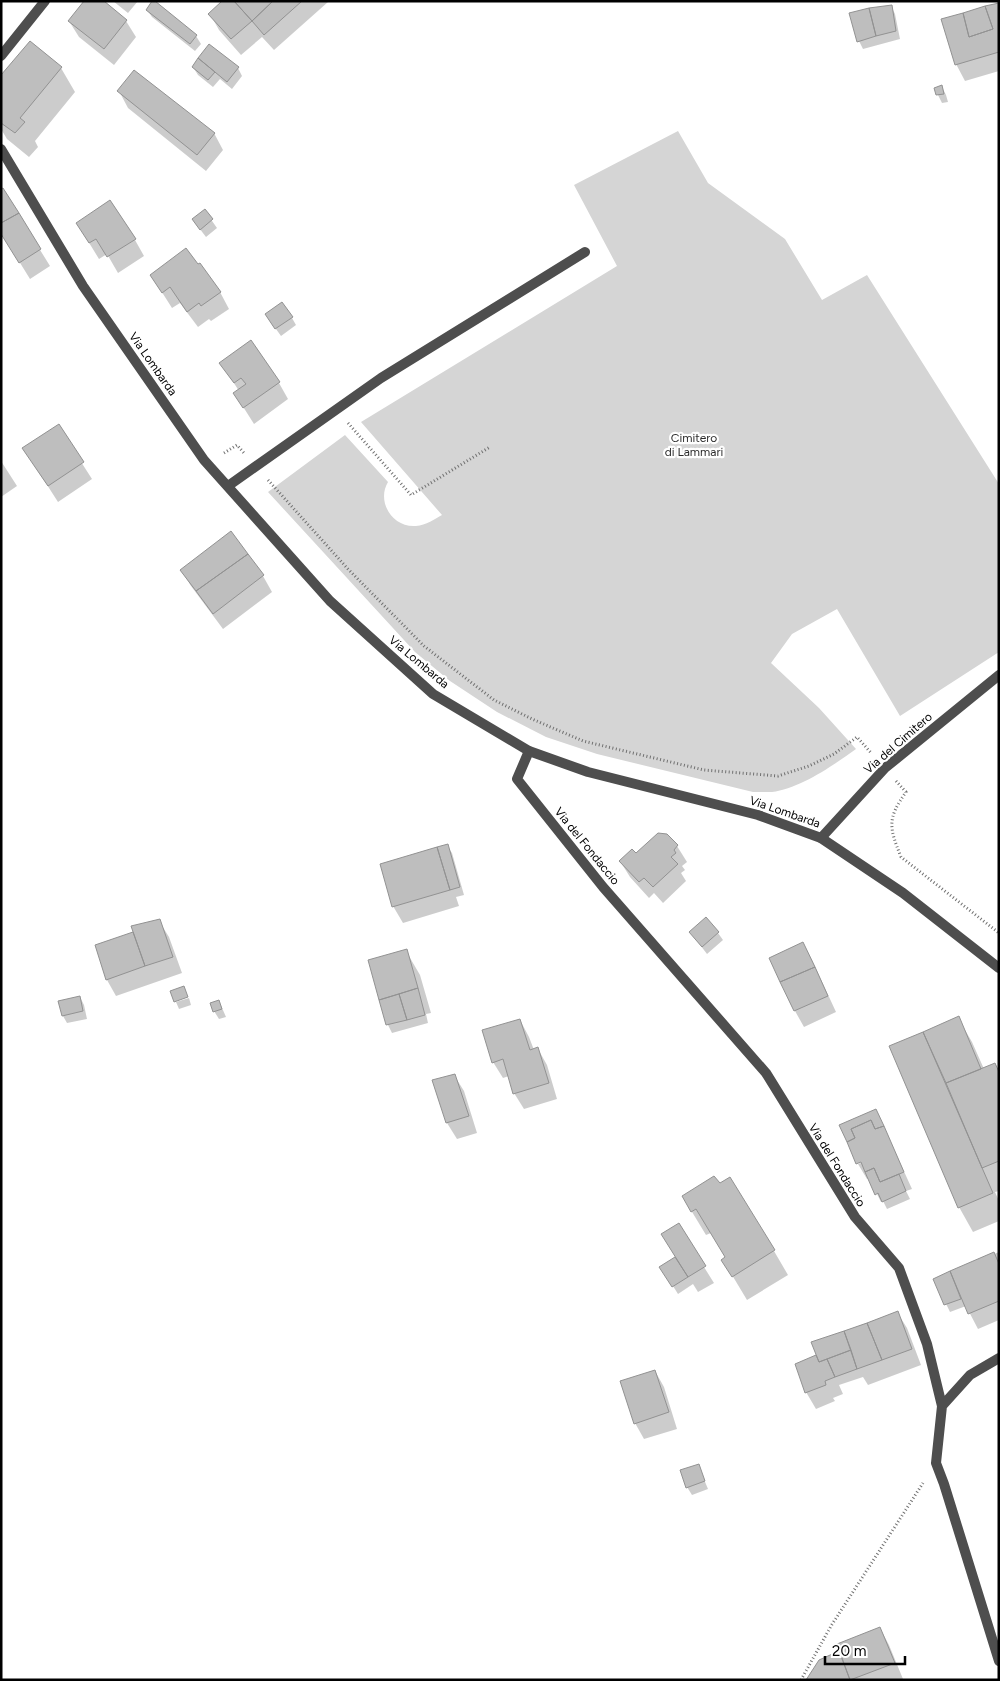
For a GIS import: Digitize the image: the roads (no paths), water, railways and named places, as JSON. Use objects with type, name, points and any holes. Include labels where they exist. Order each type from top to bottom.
[{"type":"street","points":[[1,56],[45,1]]},
{"type":"street","name":"Via Lombarda","points":[[1,149],[83,286],[204,460],[330,601],[434,694],[529,751],[588,772],[758,815],[821,838],[903,893],[999,968]]},
{"type":"street","points":[[228,486],[381,378],[585,252]]},
{"type":"street","name":"Via del Cimitero","points":[[821,838],[885,768],[999,675]]},
{"type":"street","name":"Via del Fondaccio","points":[[529,751],[517,779],[603,887],[766,1073],[855,1217],[899,1268],[927,1344],[942,1406],[936,1463],[999,1661]]},
{"type":"street","points":[[942,1406],[970,1375],[999,1358]]},
{"type":"park label","name":"Cimitero di Lammari","points":[[694,445]]}]
